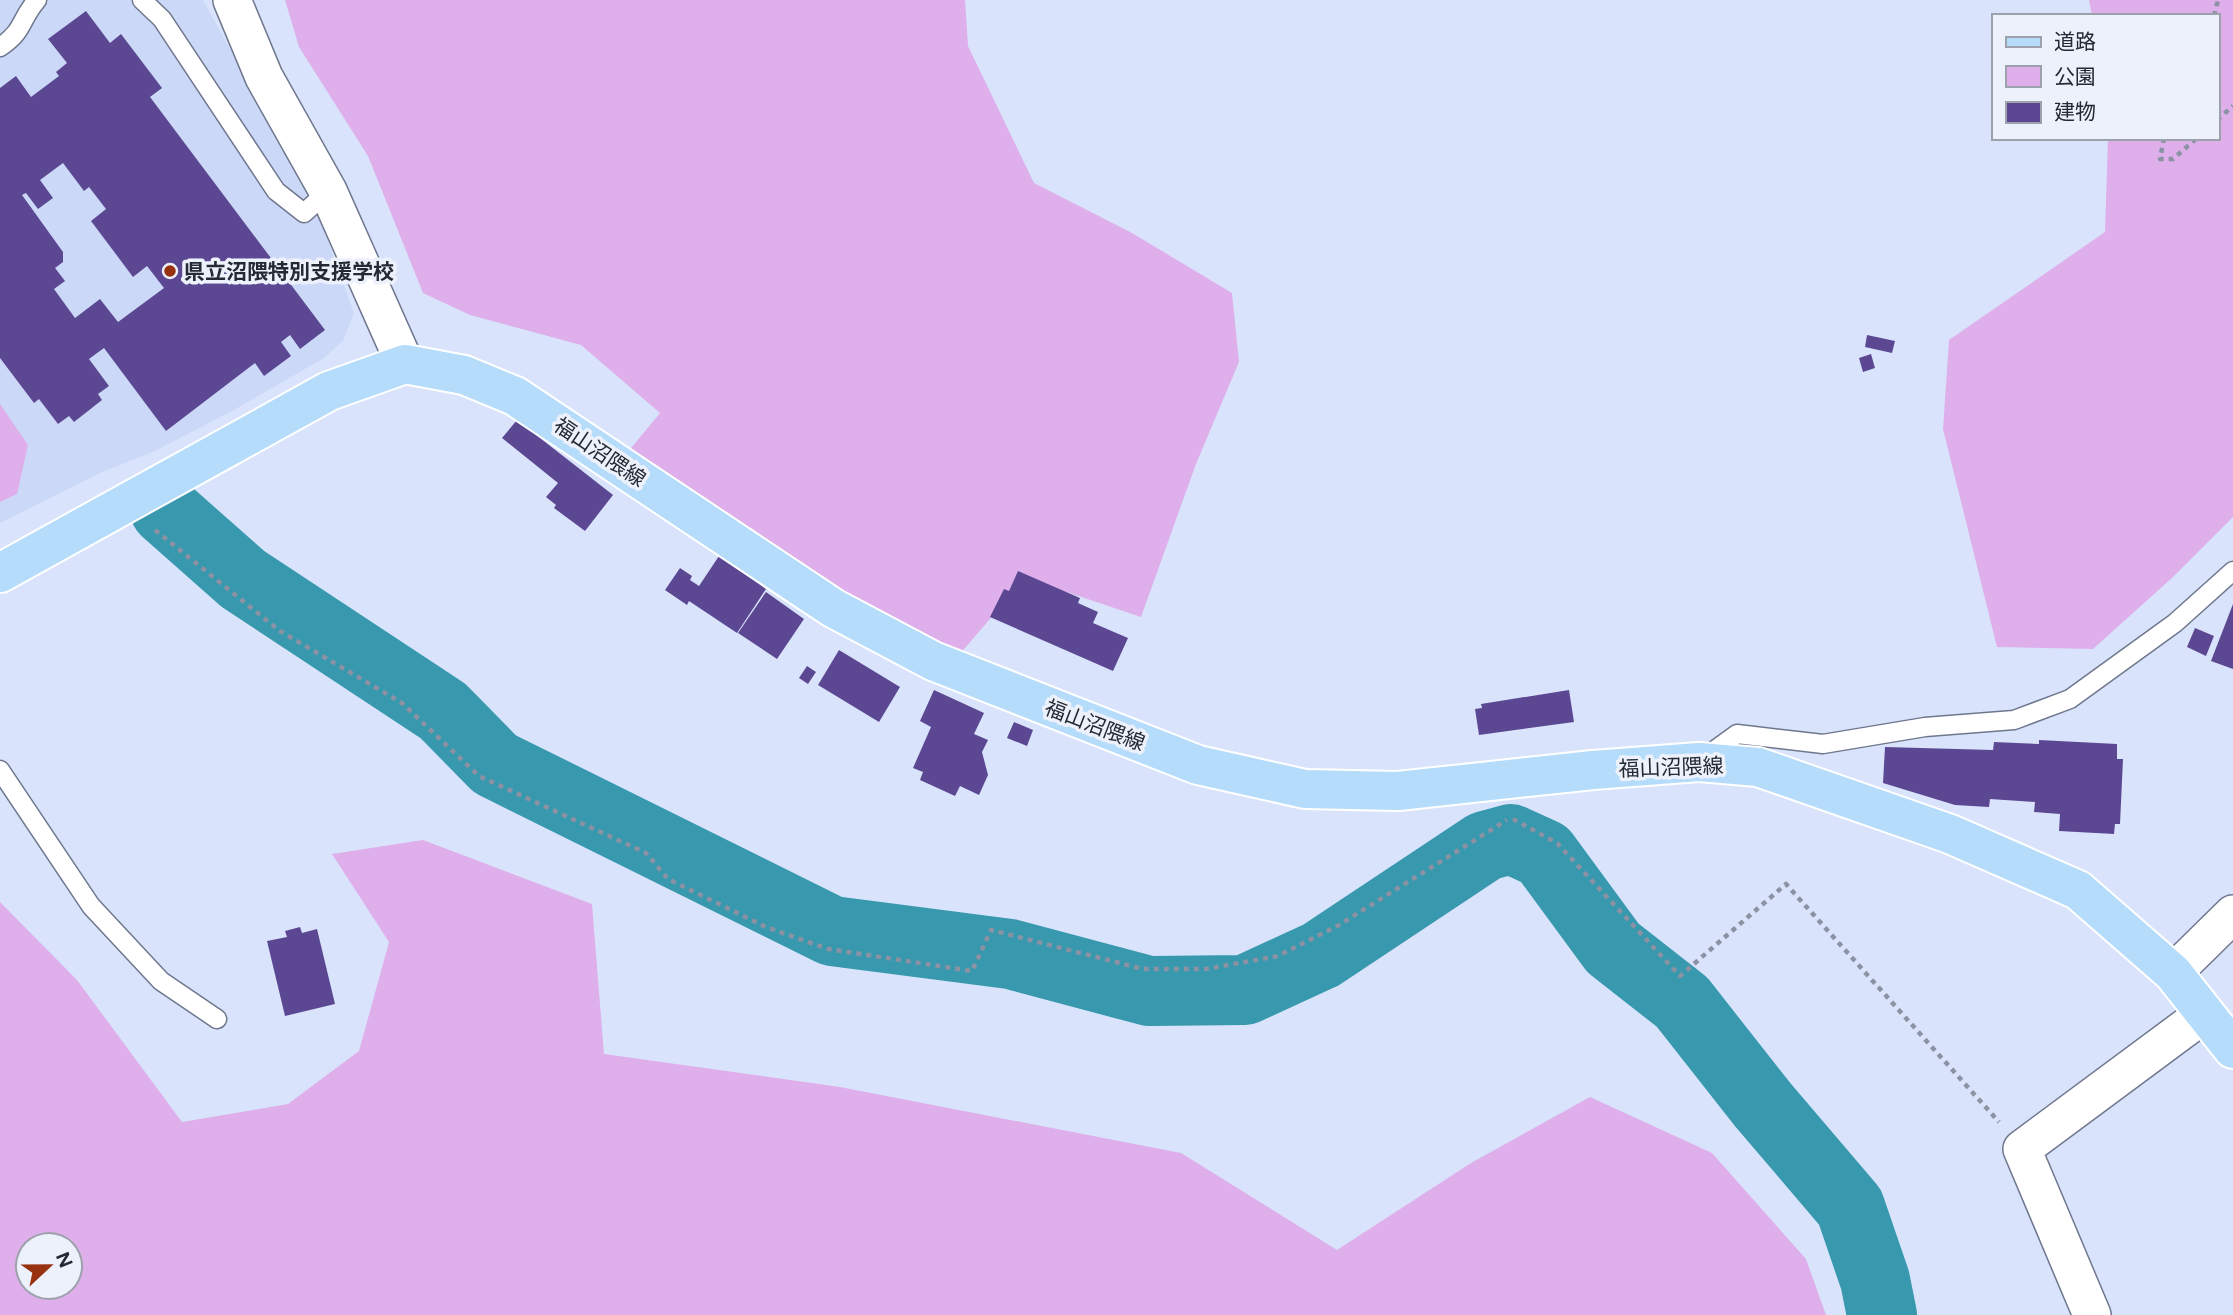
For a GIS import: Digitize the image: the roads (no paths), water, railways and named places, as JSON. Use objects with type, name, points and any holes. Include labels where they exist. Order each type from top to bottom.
[{"type":"main road","points":[[0,573],[329,391],[405,364]]},
{"type":"main road","name":"福山沼隈線","points":[[405,364],[464,375],[515,396],[833,608],[933,661],[1198,765],[1305,789],[1398,791],[1593,769],[1699,762],[1758,767],[1950,834],[2078,890],[2174,973],[2233,1049]]},
{"type":"street","points":[[232,0],[264,77],[328,191],[405,364]]},
{"type":"street","points":[[2174,973],[2233,914]]},
{"type":"street","points":[[2092,1315],[2022,1149],[2204,1014]]},
{"type":"lane","points":[[0,47],[18,34],[26,12],[37,0]]},
{"type":"lane","points":[[142,0],[162,19],[276,191],[304,213],[328,191]]},
{"type":"lane","points":[[1699,762],[1737,734],[1824,744],[1925,727],[2014,720],[2070,699],[2175,623],[2233,571]]},
{"type":"lane","points":[[0,770],[91,906],[161,981],[217,1018]]},
{"type":"waterway","points":[[165,510],[243,579],[443,711],[495,764],[832,931],[1010,954],[1149,991],[1245,990],[1321,955],[1485,846],[1511,839],[1544,854],[1613,948],[1682,1002],[1763,1105],[1850,1207],[1875,1280],[1882,1315]]},
{"type":"place","name":"県立沼隈特別支援学校","points":[[170,271]]}]
